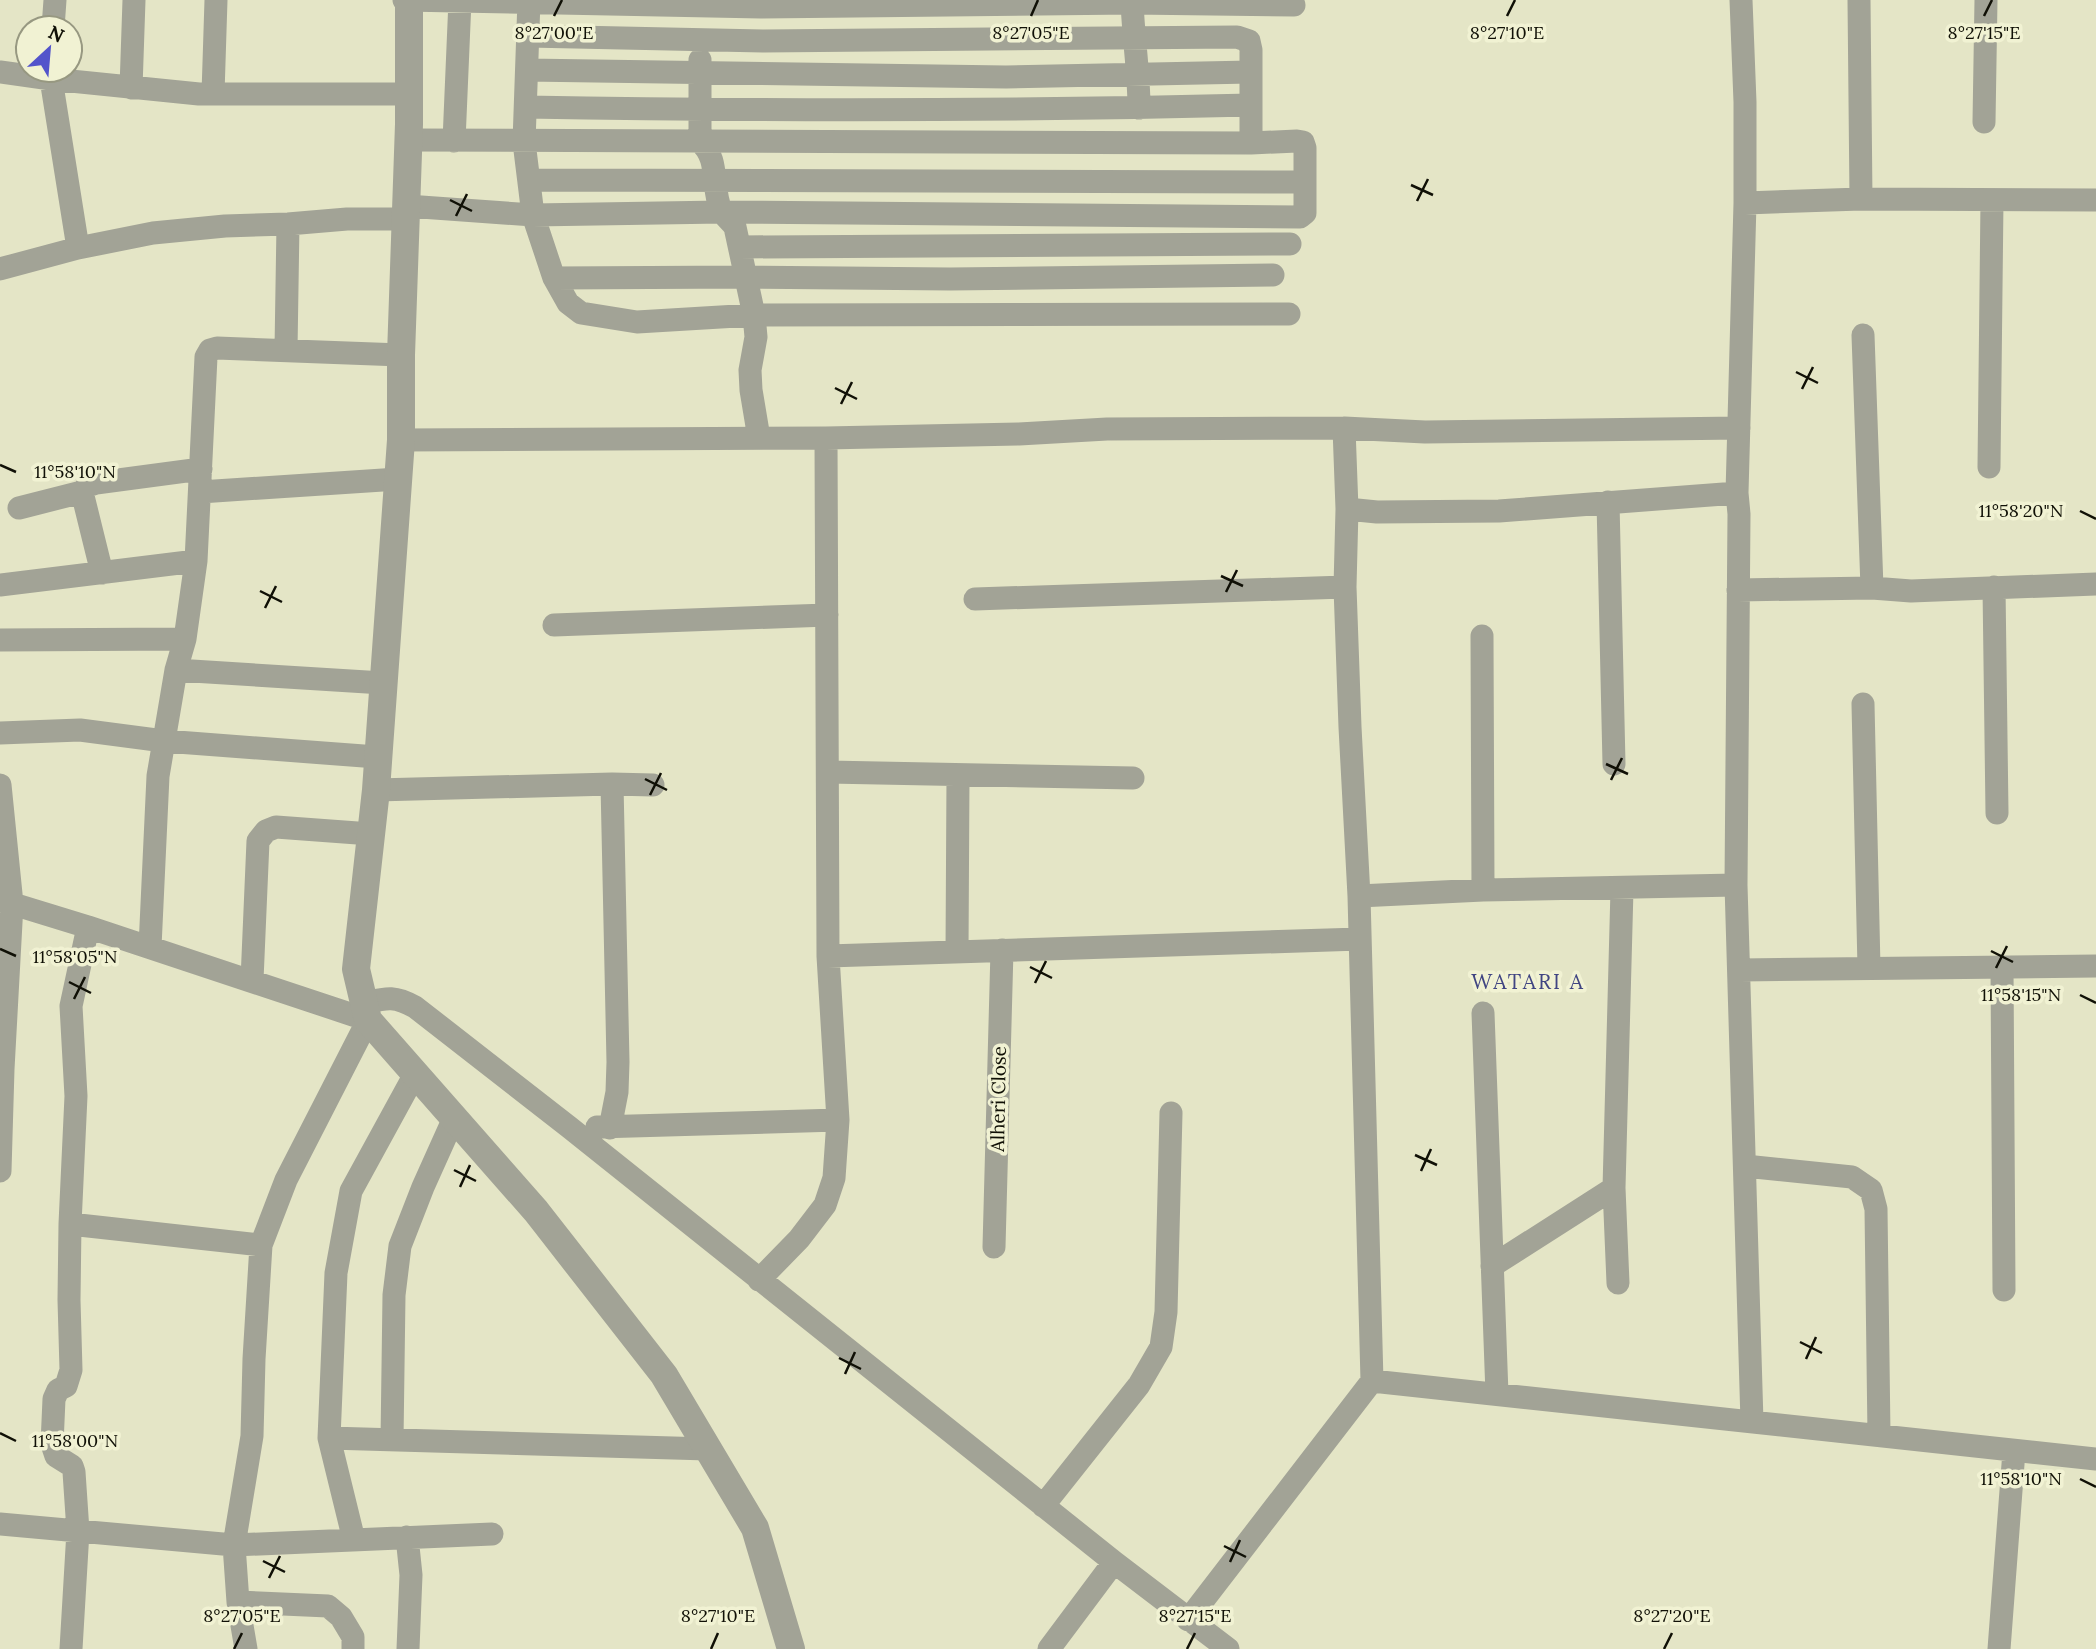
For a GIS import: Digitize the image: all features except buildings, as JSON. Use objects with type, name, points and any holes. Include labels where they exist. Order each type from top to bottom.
[{"type":"street","points":[[131,88],[134,0]]},
{"type":"street","points":[[213,94],[216,0]]},
{"type":"street","points":[[791,1649],[755,1528],[664,1375],[536,1211],[415,1074],[366,1012],[356,970],[376,790],[401,440],[401,355],[410,94],[408,0],[761,4],[1132,1],[1294,5]]},
{"type":"street","points":[[1741,0],[1745,203],[1737,493],[1736,886],[1752,1422]]},
{"type":"street","points":[[1859,0],[1861,199]]},
{"type":"street","points":[[1984,122],[1986,0]]},
{"type":"street","points":[[454,141],[460,1]]},
{"type":"street","points":[[1132,1],[1133,39],[1139,74],[1139,108]]},
{"type":"street","points":[[528,2],[524,142],[533,215],[554,278],[568,303],[581,313],[637,322],[754,315],[1289,314]]},
{"type":"street","points":[[939,3],[941,40]]},
{"type":"street","points":[[761,4],[763,41]]},
{"type":"street","points":[[528,36],[763,41],[1237,37],[1249,41],[1251,50],[1251,143]]},
{"type":"street","points":[[700,40],[700,142]]},
{"type":"street","points":[[1005,40],[1008,142]]},
{"type":"street","points":[[527,70],[1006,77],[1251,72]]},
{"type":"street","points":[[84,80],[131,88],[213,94],[410,94]]},
{"type":"street","points":[[52,84],[78,248]]},
{"type":"street","points":[[526,107],[1007,110],[1251,105]]},
{"type":"street","points":[[0,269],[78,248],[165,232],[407,213],[533,215],[722,212],[1300,217],[1305,213],[1303,142],[1297,141],[409,140]]},
{"type":"street","points":[[700,142],[708,148],[712,157],[714,181],[722,212],[735,227],[754,315],[756,337],[750,370],[759,438]]},
{"type":"street","points":[[529,180],[1304,182]]},
{"type":"street","points":[[1745,203],[1861,199],[2096,200]]},
{"type":"street","points":[[1989,467],[1992,200]]},
{"type":"street","points":[[948,214],[951,315]]},
{"type":"street","points":[[1143,215],[1146,314]]},
{"type":"street","points":[[286,350],[288,224]]},
{"type":"street","points":[[740,247],[1290,244]]},
{"type":"street","points":[[554,278],[950,279],[1273,275]]},
{"type":"street","points":[[1863,335],[1872,588]]},
{"type":"street","points":[[150,947],[158,776],[176,670],[185,639],[196,561],[206,357],[210,350],[217,348],[401,355]]},
{"type":"street","points":[[401,440],[826,438],[1120,429],[1344,428],[1425,432],[1739,428]]},
{"type":"street","points":[[1188,1620],[1372,1381],[1359,896],[1345,587],[1347,509],[1344,428]]},
{"type":"street","points":[[759,1280],[799,1239],[825,1206],[834,1178],[838,1120],[828,956],[826,438]]},
{"type":"street","points":[[19,508],[82,492],[96,483],[398,479]]},
{"type":"street","points":[[82,492],[102,573]]},
{"type":"street","points":[[1347,509],[1377,512],[1499,511],[1737,493]]},
{"type":"street","points":[[1608,502],[1614,764]]},
{"type":"street","points":[[0,585],[196,561]]},
{"type":"street","points":[[1738,590],[1872,588],[1911,591],[2096,584]]},
{"type":"street","points":[[975,599],[1345,587]]},
{"type":"street","points":[[1994,587],[1997,813]]},
{"type":"street","points":[[554,625],[827,615]]},
{"type":"street","points":[[1482,636],[1483,890]]},
{"type":"street","points":[[0,640],[185,639]]},
{"type":"street","points":[[176,670],[383,683]]},
{"type":"street","points":[[1863,704],[1869,968]]},
{"type":"street","points":[[0,733],[80,730],[164,741],[377,757]]},
{"type":"street","points":[[828,772],[1133,778]]},
{"type":"street","points":[[957,951],[958,775]]},
{"type":"street","points":[[610,1128],[617,1092],[618,1062],[612,784]]},
{"type":"street","points":[[0,785],[6,902],[0,1171]]},
{"type":"street","points":[[376,790],[653,785]]},
{"type":"street","points":[[252,981],[258,841],[266,831],[276,827],[371,834]]},
{"type":"street","points":[[1359,896],[1483,890],[1736,886]]},
{"type":"street","points":[[1618,1283],[1614,1188],[1622,888]]},
{"type":"street","points":[[6,902],[88,926],[252,981],[366,1012]]},
{"type":"street","points":[[71,1649],[78,1531],[74,1472],[72,1466],[56,1456],[52,1444],[54,1399],[58,1390],[66,1386],[71,1370],[70,1224],[76,1096],[71,1006],[88,926]]},
{"type":"street","points":[[828,956],[1360,939]]},
{"type":"street","name":"Alheri Close","points":[[995,1247],[1002,950]]},
{"type":"street","points":[[1740,970],[2096,966]]},
{"type":"street","points":[[2002,967],[2004,1290]]},
{"type":"street","points":[[246,1649],[238,1602],[234,1545],[252,1436],[261,1245],[286,1180],[366,1012],[388,997],[403,1000],[415,1007],[569,1127],[1219,1646]]},
{"type":"street","points":[[1483,1013],[1497,1394]]},
{"type":"street","points":[[354,1540],[329,1438],[336,1273],[351,1191],[415,1074]]},
{"type":"street","points":[[1044,1506],[1139,1385],[1161,1347],[1166,1312],[1171,1113]]},
{"type":"street","points":[[392,1440],[394,1295],[400,1246],[454,1118]]},
{"type":"street","points":[[569,1127],[838,1120]]},
{"type":"street","points":[[1745,1166],[1852,1177],[1871,1191],[1876,1209],[1880,1435]]},
{"type":"street","points":[[1492,1266],[1614,1188]]},
{"type":"street","points":[[70,1224],[261,1245]]},
{"type":"street","points":[[1372,1381],[2096,1459]]},
{"type":"street","points":[[329,1438],[708,1448]]},
{"type":"street","points":[[1999,1649],[2014,1451]]},
{"type":"street","points":[[0,1524],[234,1545],[492,1534]]},
{"type":"street","points":[[407,1537],[411,1574],[408,1649]]},
{"type":"street","points":[[1049,1649],[1114,1562]]},
{"type":"street","points":[[238,1602],[328,1606],[341,1617],[353,1637],[352,1649]]},
{"type":"district","name":"WATARI A","points":[[1528,981]]}]
